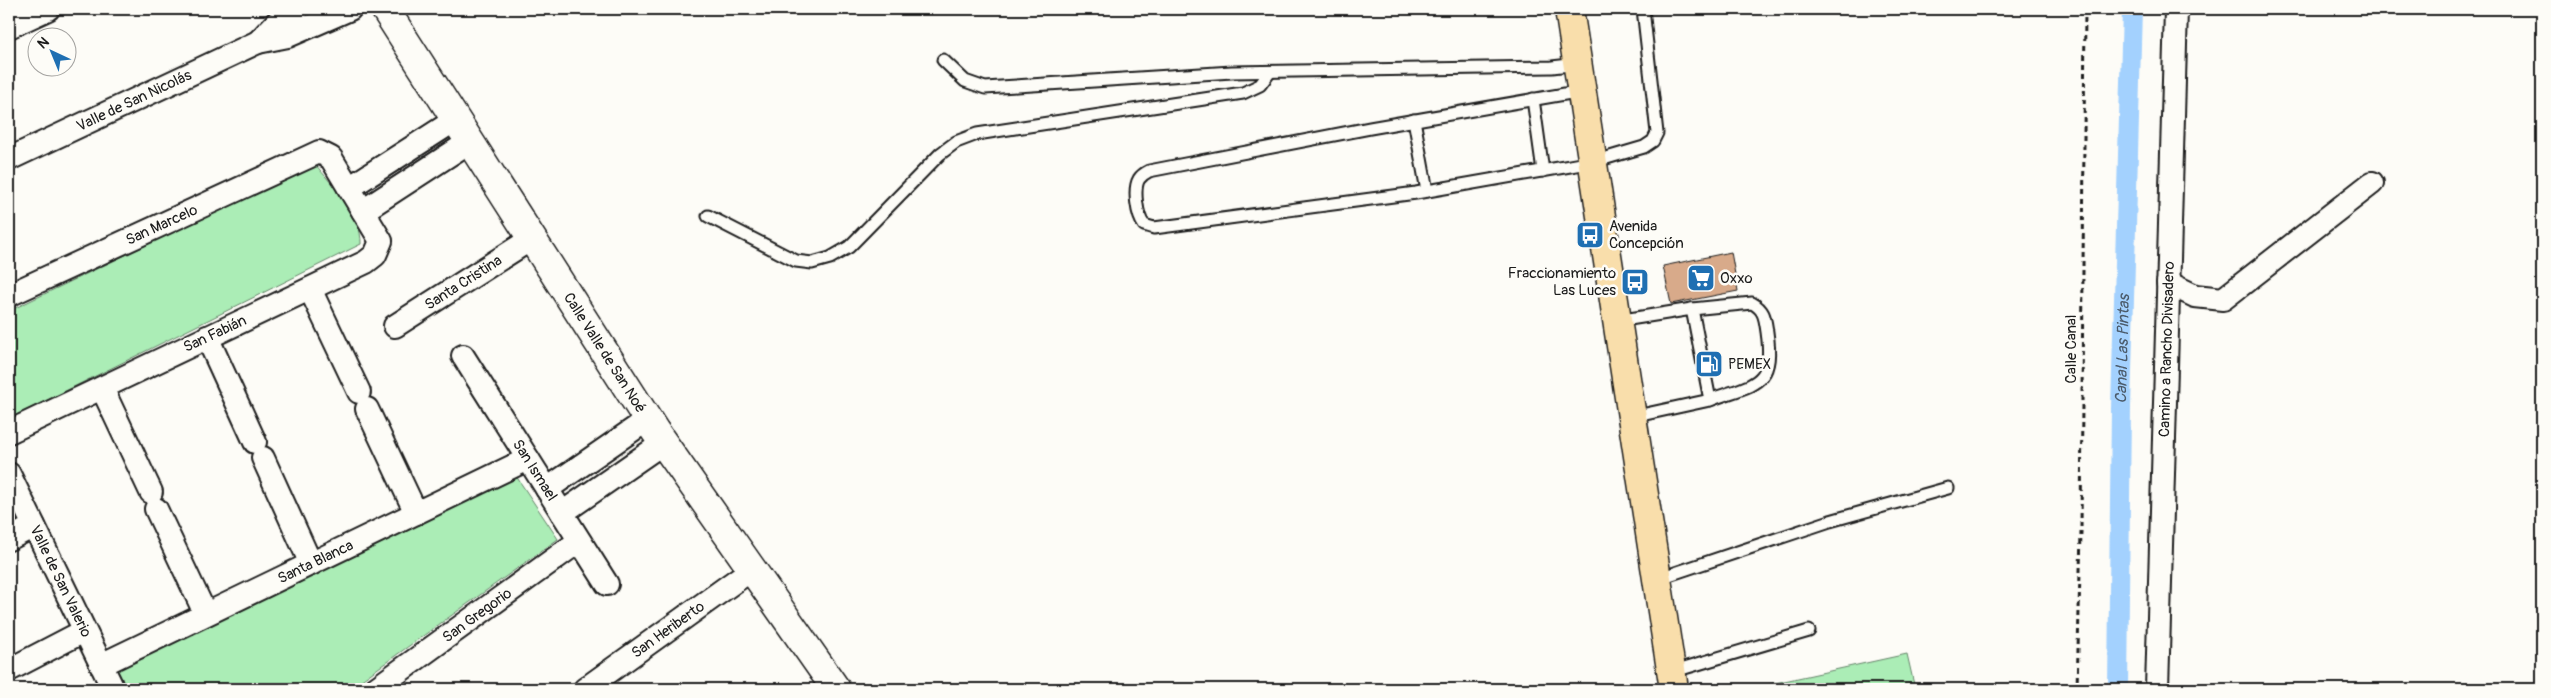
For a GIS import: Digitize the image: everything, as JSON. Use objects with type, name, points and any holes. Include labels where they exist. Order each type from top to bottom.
[{"type":"main road","points":[[1569,9],[1673,680]]},
{"type":"street","points":[[9,27],[48,9]]},
{"type":"street","name":"Valle de San Nicolás","points":[[258,42],[276,22],[298,9]]},
{"type":"street","name":"Valle de San Nicolás","points":[[9,159],[258,42],[288,36],[350,9]]},
{"type":"street","name":"Calle Valle de San Noé","points":[[386,9],[647,420],[836,689]]},
{"type":"street","name":"Camino a Rancho Divisadero","points":[[2157,689],[2176,9]]},
{"type":"street","points":[[349,188],[462,131]]},
{"type":"street","points":[[363,211],[462,131]]},
{"type":"street","name":"San Fabián","points":[[9,432],[366,262],[375,255],[381,240],[331,158],[324,153],[313,153]]},
{"type":"street","name":"San Marcelo","points":[[9,295],[313,153]]},
{"type":"street","points":[[2168,284],[2195,296],[2223,299],[2372,183]]},
{"type":"street","name":"Santa Cristina","points":[[395,326],[531,239]]},
{"type":"street","points":[[310,288],[416,513]]},
{"type":"street","points":[[207,338],[311,564]]},
{"type":"street","name":"San Ismael","points":[[463,356],[607,584]]},
{"type":"street","points":[[102,388],[206,614]]},
{"type":"street","points":[[547,489],[647,420]]},
{"type":"street","points":[[562,513],[663,444]]},
{"type":"street","name":"Santa Blanca","points":[[101,665],[528,459]]},
{"type":"street","name":"Valle de San Valerio","points":[[9,474],[113,689]]},
{"type":"street","points":[[9,539],[34,526]]},
{"type":"street","name":"San Gregorio","points":[[375,689],[579,541]]},
{"type":"street","name":"San Heriberto","points":[[585,689],[752,569]]},
{"type":"street","points":[[9,670],[84,631]]},
{"type":"lane","points":[[1582,91],[1414,120],[1149,171],[1139,180],[1137,187],[1140,218],[1144,225],[1154,228],[1427,191],[1593,162],[1644,147],[1653,141],[1657,133],[1643,9]]},
{"type":"lane","points":[[943,60],[965,81],[985,88],[1232,72],[1552,67],[1578,64]]},
{"type":"lane","points":[[708,216],[796,261],[812,263],[830,258],[849,247],[940,154],[956,142],[976,134],[1244,93],[1260,84],[1270,72]]},
{"type":"lane","points":[[1533,99],[1543,171]]},
{"type":"lane","points":[[1414,120],[1427,191]]},
{"type":"lane","points":[[1618,321],[1692,309],[1752,303],[1759,307],[1764,314],[1770,354],[1767,371],[1758,381],[1710,400],[1632,417]]},
{"type":"lane","points":[[1692,309],[1710,400]]},
{"type":"lane","points":[[1657,579],[1830,520],[1948,488]]},
{"type":"lane","points":[[1673,680],[1809,632]]},
{"type":"path","name":"Calle Canal","points":[[2077,689],[2081,522],[2085,9]]},
{"type":"green space","points":[[315,164],[338,191],[352,212],[357,222],[361,244],[9,419],[9,311]]},
{"type":"green space","points":[[516,476],[558,539],[349,689],[122,689],[113,669]]},
{"type":"green space","points":[[1907,654],[1915,689],[1748,689]]},
{"type":"building","name":"Oxxo","points":[[1731,252],[1738,291],[1671,304],[1663,266]]},
{"type":"waterway","name":"Canal Las Pintas","points":[[2118,689],[2121,408],[2132,9]]},
{"type":"place","name":"Avenida Concepción","points":[[1590,235]]},
{"type":"place","name":"Oxxo","points":[[1701,278]]},
{"type":"place","name":"Fraccionamiento Las Luces","points":[[1635,282]]},
{"type":"place","name":"PEMEX","points":[[1709,364]]}]
